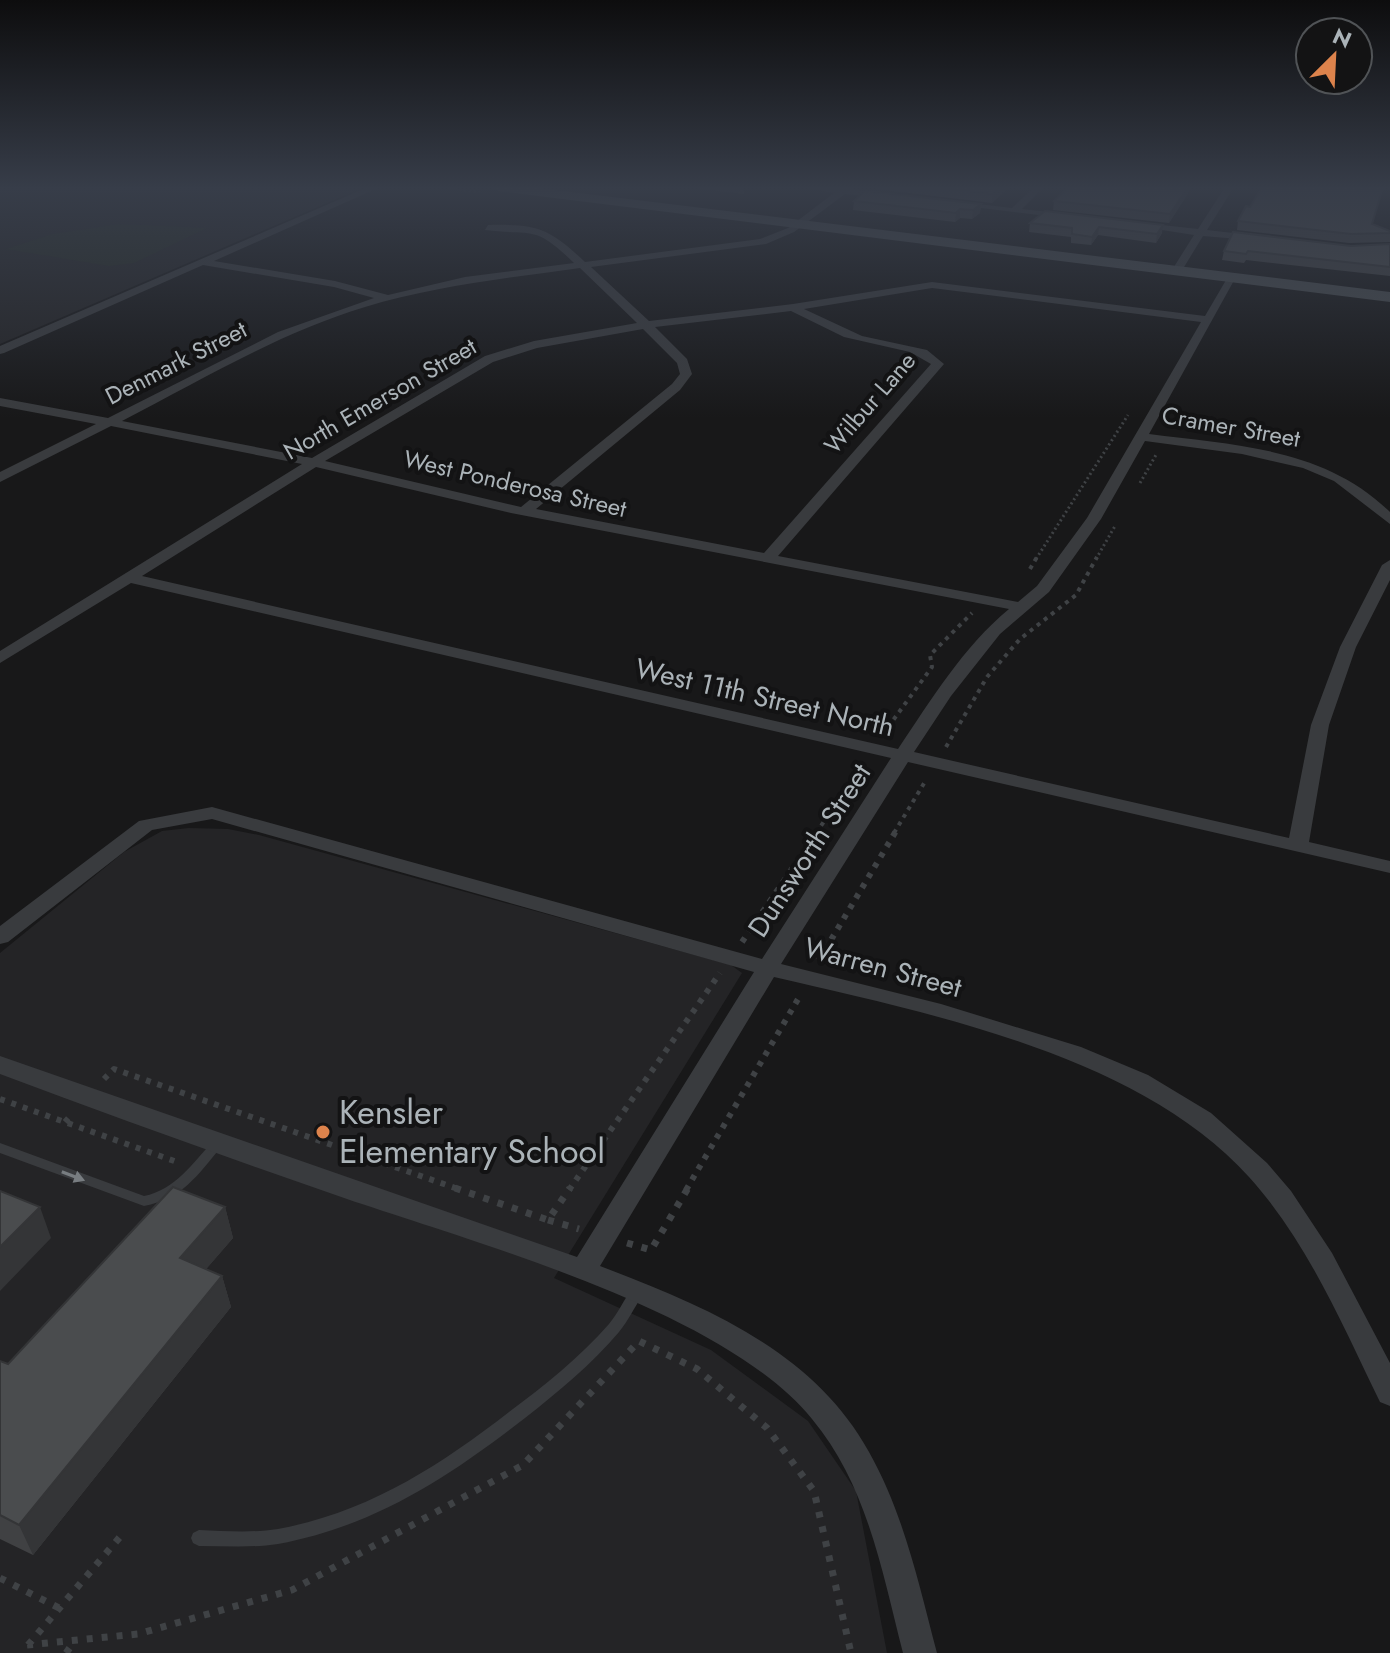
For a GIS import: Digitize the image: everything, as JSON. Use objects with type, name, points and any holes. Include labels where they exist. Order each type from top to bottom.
[{"type":"street","points":[[0,350],[197,264]]},
{"type":"street","points":[[215,264],[335,284],[385,298]]},
{"type":"street","name":"Denmark Street","points":[[0,478],[282,334],[385,298],[465,280],[590,264]]},
{"type":"street","points":[[1129,264],[1390,297]]},
{"type":"street","points":[[1177,270],[1181,264]]},
{"type":"street","points":[[525,511],[676,387],[686,374],[683,362],[583,265]]},
{"type":"street","name":"Dunsworth Street","points":[[584,1269],[767,968],[944,693],[994,630],[1043,589],[1094,519],[1233,277]]},
{"type":"street","name":"North Emerson Street","points":[[0,658],[315,462],[489,359],[566,337],[932,285],[1209,320]]},
{"type":"street","name":"Wilbur Lane","points":[[767,559],[938,364],[917,350],[867,341],[836,330],[793,307]]},
{"type":"street","name":"West Ponderosa Street","points":[[0,402],[315,462],[525,511],[1021,607]]},
{"type":"street","name":"Cramer Street","points":[[1142,437],[1299,461],[1339,479],[1390,520]]},
{"type":"street","points":[[1298,846],[1320,725],[1348,647],[1390,565]]},
{"type":"street","name":"West 11th Street North","points":[[128,578],[1390,867]]},
{"type":"street","name":"Warren Street","points":[[0,937],[146,825],[212,813],[767,968],[850,986],[1081,1053],[1175,1100],[1234,1145],[1320,1253],[1390,1393]]},
{"type":"street","points":[[0,1065],[217,1144],[584,1269],[702,1320],[745,1345],[794,1378],[824,1410],[851,1449],[877,1497],[920,1653]]},
{"type":"lane","points":[[0,1148],[144,1201],[164,1196],[174,1189],[217,1144]]},
{"type":"lane","points":[[199,1538],[266,1538],[303,1529],[362,1512],[425,1477],[511,1418],[573,1367],[614,1328],[637,1292]]},
{"type":"path","points":[[65,1122],[114,1069],[548,1220],[932,667],[930,655],[967,617],[1023,579],[1131,411]]},
{"type":"path","points":[[0,1099],[182,1164]]},
{"type":"path","points":[[125,1531],[27,1645],[138,1634],[292,1590],[523,1465],[639,1341],[697,1369],[767,1428],[814,1491],[832,1559],[851,1653]]},
{"type":"path","points":[[0,1578],[59,1608]]},
{"type":"path","points":[[66,1653],[75,1641]]},
{"type":"shaded area","points":[[0,264],[185,264],[0,344]]},
{"type":"shaded area","name":"Kensler Elementary School","points":[[228,829],[259,835],[731,965],[742,973],[554,1278],[711,1350],[808,1421],[856,1491],[887,1653],[0,1653],[0,953],[124,852],[162,831]]},
{"type":"building","points":[[173,1187],[225,1207],[180,1258],[222,1276],[19,1525],[0,1515],[0,1361],[8,1364]]},
{"type":"building","points":[[0,1191],[40,1207],[0,1247]]},
{"type":"place","name":"Kensler Elementary School","points":[[323,1132]]}]
